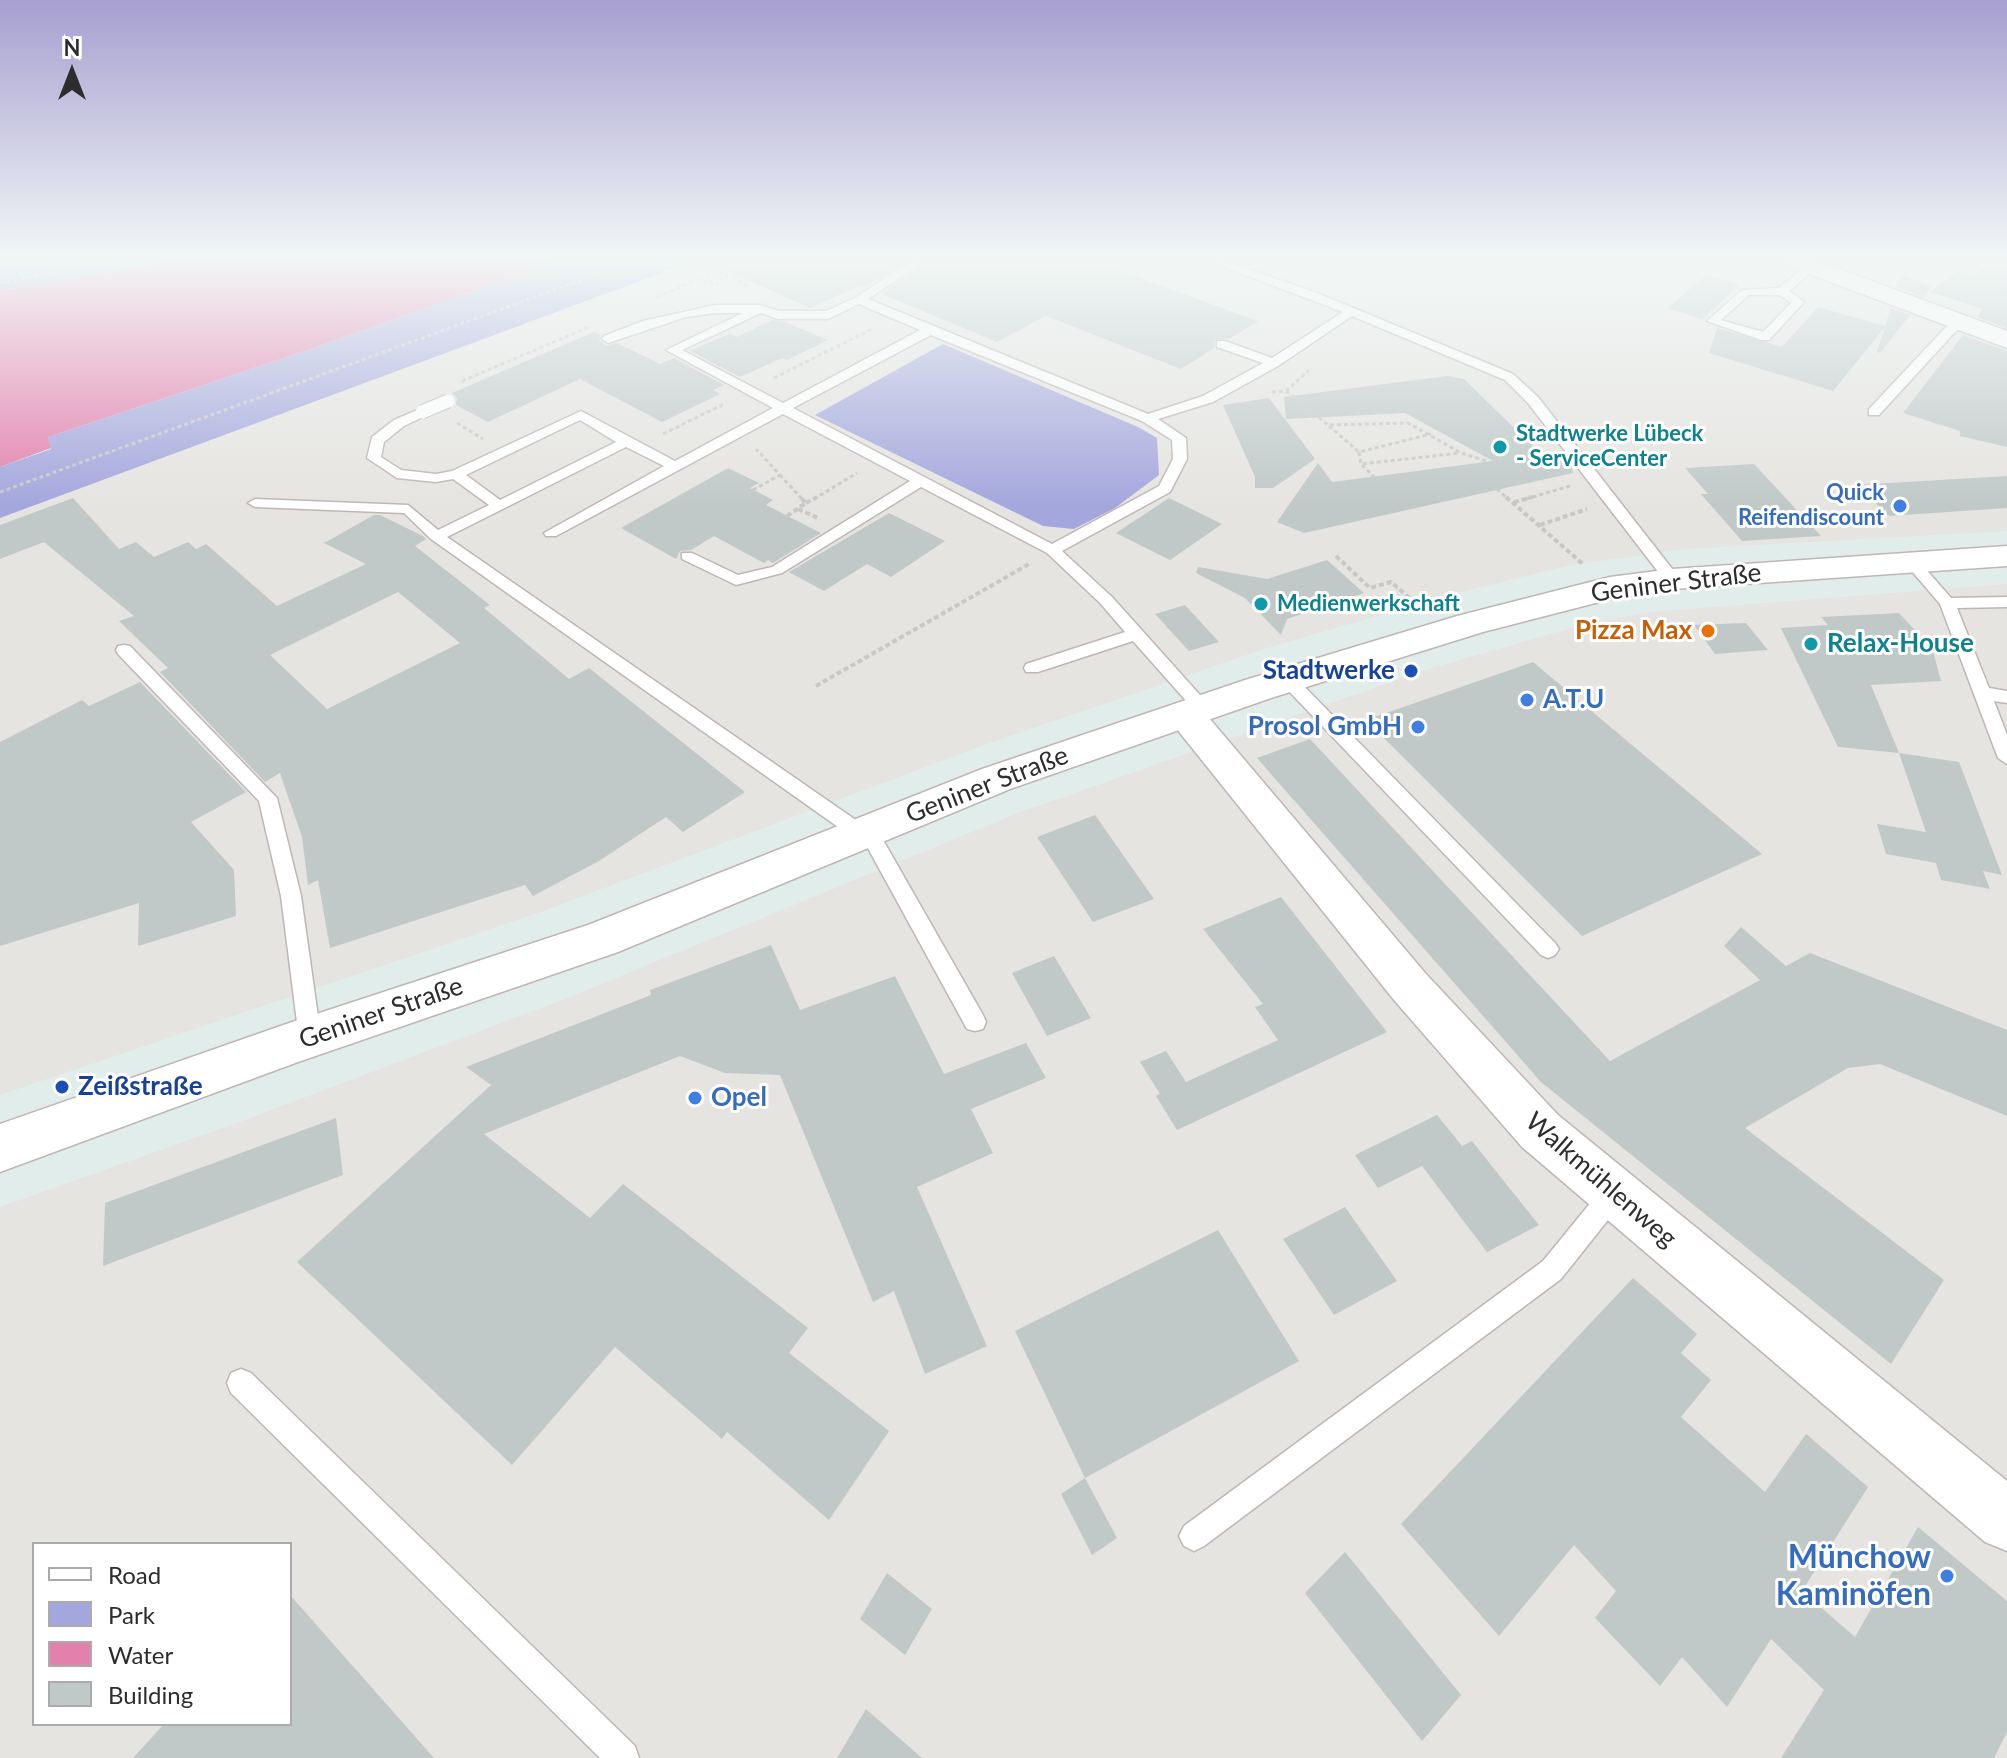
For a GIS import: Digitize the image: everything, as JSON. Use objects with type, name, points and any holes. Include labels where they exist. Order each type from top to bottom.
[{"type":"main road","name":"Geniner Straße","points":[[0,1148],[602,939],[996,779],[1288,680],[1447,631],[1610,588],[1672,579],[2007,556]]},
{"type":"street","name":"Walkmühlenweg","points":[[1194,711],[1430,1009],[1540,1131],[2007,1520]]},
{"type":"lane","points":[[689,342],[672,350],[752,389],[1052,550],[1137,634],[1194,711]]},
{"type":"lane","points":[[551,533],[907,342]]},
{"type":"lane","points":[[960,342],[1147,418],[1179,438],[1180,459],[1165,489],[1052,550]]},
{"type":"lane","points":[[1147,418],[1208,399],[1305,342]]},
{"type":"lane","points":[[1423,342],[1509,377],[1533,400],[1672,579]]},
{"type":"lane","points":[[1874,412],[1939,342]]},
{"type":"lane","points":[[1221,344],[1274,363]]},
{"type":"lane","points":[[449,394],[399,423],[377,440],[374,458],[397,474],[436,478],[456,474],[581,415],[675,466]]},
{"type":"lane","points":[[436,536],[632,444]]},
{"type":"lane","points":[[456,474],[499,506]]},
{"type":"lane","points":[[687,556],[736,580],[777,570],[922,480]]},
{"type":"lane","points":[[255,503],[408,509],[436,536],[865,832],[975,1022]]},
{"type":"lane","points":[[1912,562],[1947,603],[2007,758]]},
{"type":"lane","points":[[1947,603],[2007,602]]},
{"type":"lane","points":[[1032,668],[1137,634]]},
{"type":"lane","points":[[124,650],[268,798],[291,896],[310,1038]]},
{"type":"lane","points":[[1288,680],[1548,949]]},
{"type":"lane","points":[[1982,693],[2007,697]]},
{"type":"lane","points":[[1194,1536],[1552,1270],[1614,1193]]},
{"type":"lane","points":[[241,1383],[623,1758]]},
{"type":"path","points":[[0,492],[411,342]]},
{"type":"path","points":[[449,394],[557,342]]},
{"type":"path","points":[[632,444],[845,342]]},
{"type":"path","points":[[1270,392],[1286,391],[1328,425],[1359,452],[1361,464],[1374,477]]},
{"type":"path","points":[[1328,425],[1408,423],[1461,453],[1490,462]]},
{"type":"path","points":[[1359,452],[1431,434]]},
{"type":"path","points":[[730,435],[757,450],[806,503]]},
{"type":"path","points":[[1361,464],[1461,453]]},
{"type":"path","points":[[787,516],[880,460]]},
{"type":"path","points":[[753,490],[780,475]]},
{"type":"path","points":[[1513,502],[1594,479]]},
{"type":"path","points":[[1497,489],[1610,588]]},
{"type":"path","points":[[1539,526],[1611,501]]},
{"type":"path","points":[[816,686],[1052,550]]},
{"type":"path","points":[[1336,556],[1370,588],[1391,582],[1447,631]]},
{"type":"path","points":[[1348,579],[1358,576]]},
{"type":"shaded area","points":[[475,342],[2007,342],[2007,531],[1685,549],[1571,565],[1453,594],[1264,649],[984,745],[538,913],[0,1095],[0,518]]},
{"type":"shaded area","points":[[2007,584],[2007,1758],[0,1758],[0,1207],[234,1124],[562,1000],[1018,813],[1425,670],[1578,626],[1650,612]]},
{"type":"green space","points":[[330,342],[475,342],[0,518],[0,467],[51,449],[48,437]]},
{"type":"green space","points":[[943,344],[1138,427],[1157,438],[1159,475],[1115,508],[1074,529],[1043,526],[815,415]]},
{"type":"water","points":[[0,342],[330,342],[48,437],[51,448],[0,467]]},
{"type":"building","points":[[571,342],[601,342],[606,346],[617,343],[660,364],[674,358],[724,385],[713,390],[720,394],[662,422],[580,379],[488,422],[456,405],[457,398],[452,393]]},
{"type":"building","points":[[711,342],[824,342],[787,360],[782,358],[740,377],[690,351]]},
{"type":"building","points":[[1112,342],[1215,342],[1214,348],[1181,369]]},
{"type":"building","points":[[1713,342],[1765,342],[1782,347],[1786,342],[1873,342],[1833,391],[1709,353]]},
{"type":"building","points":[[1880,342],[1889,342],[1880,353],[1877,352]]},
{"type":"building","points":[[1958,342],[1982,342],[2007,351],[2007,447],[1960,436],[1960,431],[1903,413]]},
{"type":"building","name":"Stadtwerke Lübeck - ServiceCenter","points":[[1447,376],[1464,379],[1542,455],[1562,453],[1571,464],[1573,473],[1304,533],[1277,522],[1318,463],[1332,482],[1493,461],[1405,413],[1286,419],[1284,397]]},
{"type":"building","points":[[1269,398],[1315,459],[1273,488],[1255,488],[1255,477],[1223,405]]},
{"type":"building","points":[[1754,464],[1821,536],[1742,541],[1701,494],[1708,494],[1685,468]]},
{"type":"building","points":[[728,468],[759,483],[750,488],[773,500],[766,505],[821,533],[773,563],[768,560],[764,563],[714,536],[691,550],[680,551],[676,559],[621,528]]},
{"type":"building","points":[[2007,476],[2007,508],[1889,516],[1856,485]]},
{"type":"building","points":[[73,498],[119,549],[136,542],[154,557],[188,542],[196,549],[206,544],[277,606],[366,564],[324,543],[374,515],[380,515],[423,536],[426,539],[415,546],[490,605],[484,608],[569,679],[589,668],[745,792],[683,832],[666,817],[599,861],[533,896],[525,885],[330,948],[318,880],[308,885],[302,837],[280,773],[265,782],[160,672],[168,668],[119,621],[134,616],[44,542],[0,559],[0,525]],"holes":[[[398,592],[460,643],[327,709],[270,655]]]},
{"type":"building","points":[[1169,498],[1222,524],[1170,560],[1116,533]]},
{"type":"building","points":[[889,513],[945,541],[891,577],[867,564],[824,591],[789,572]]},
{"type":"building","points":[[1327,560],[1364,593],[1287,619],[1281,635],[1245,598],[1196,573],[1198,567],[1267,579]]},
{"type":"building","points":[[1185,605],[1219,642],[1189,651],[1155,614]]},
{"type":"building","points":[[1899,613],[1924,640],[1930,640],[1941,681],[1871,685],[1899,753],[1838,747],[1781,628],[1828,625],[1821,617]]},
{"type":"building","points":[[1746,623],[1768,650],[1715,654],[1694,625]]},
{"type":"building","points":[[1533,662],[1762,854],[1582,936],[1366,720]]},
{"type":"building","points":[[140,682],[246,792],[191,822],[234,870],[236,916],[138,946],[139,903],[0,946],[0,742],[82,700],[89,706]]},
{"type":"building","points":[[1310,739],[1610,1061],[1760,980],[1724,946],[1741,927],[1786,966],[1810,953],[2007,1030],[2007,1116],[1880,1064],[1848,1068],[1745,1128],[1944,1280],[1891,1364],[1541,1082],[1257,758]]},
{"type":"building","points":[[1899,753],[1959,762],[2002,875],[1983,871],[1990,889],[1941,880],[1936,863],[1886,854],[1877,824],[1926,832]]},
{"type":"building","points":[[1095,815],[1154,899],[1093,922],[1037,837]]},
{"type":"building","points":[[1281,897],[1387,1032],[1177,1130],[1140,1062],[1166,1051],[1186,1082],[1278,1040],[1255,1007],[1263,1004],[1203,929]]},
{"type":"building","points":[[771,945],[800,1010],[895,976],[944,1074],[1026,1043],[1046,1078],[971,1109],[993,1153],[917,1187],[987,1346],[925,1374],[894,1291],[873,1302],[780,1075],[725,1073],[680,1056],[484,1134],[590,1218],[623,1184],[808,1328],[789,1353],[889,1431],[829,1520],[727,1432],[722,1439],[615,1347],[512,1465],[297,1262],[491,1085],[466,1067],[651,995],[650,990]]},
{"type":"building","points":[[1054,956],[1091,1018],[1047,1036],[1012,973]]},
{"type":"building","points":[[1437,1115],[1462,1146],[1472,1141],[1539,1225],[1487,1252],[1422,1166],[1378,1188],[1355,1155]]},
{"type":"building","points":[[336,1118],[343,1175],[103,1266],[105,1203]]},
{"type":"building","points":[[1345,1207],[1397,1281],[1334,1315],[1283,1239]]},
{"type":"building","points":[[1218,1230],[1299,1361],[1085,1478],[1015,1331]]},
{"type":"building","points":[[1633,1278],[1697,1334],[1681,1353],[1711,1380],[1681,1417],[1765,1492],[1806,1434],[1868,1487],[1802,1591],[1855,1637],[1918,1527],[2007,1601],[2007,1732],[1994,1758],[1781,1758],[1824,1690],[1771,1639],[1727,1707],[1682,1657],[1660,1686],[1595,1618],[1616,1591],[1574,1545],[1499,1636],[1401,1524]]},
{"type":"building","points":[[1085,1478],[1117,1538],[1092,1555],[1061,1494]]},
{"type":"building","points":[[1345,1552],[1461,1695],[1422,1741],[1305,1593]]},
{"type":"building","points":[[887,1573],[932,1609],[905,1655],[860,1619]]},
{"type":"building","points":[[292,1597],[434,1758],[133,1758],[162,1726],[292,1726]]},
{"type":"building","points":[[866,1709],[922,1758],[837,1758]]},
{"type":"place","name":"Stadtwerke Lübeck - ServiceCenter","points":[[1500,447]]},
{"type":"place","name":"Quick Reifendiscount","points":[[1900,506]]},
{"type":"place","name":"Medienwerkschaft","points":[[1261,604]]},
{"type":"place","name":"Pizza Max","points":[[1708,631]]},
{"type":"place","name":"Relax-House","points":[[1811,644]]},
{"type":"place","name":"Stadtwerke","points":[[1411,671]]},
{"type":"place","name":"A.T.U","points":[[1527,700]]},
{"type":"place","name":"Prosol GmbH","points":[[1418,727]]},
{"type":"place","name":"Zeißstraße","points":[[62,1087]]},
{"type":"place","name":"Opel","points":[[695,1098]]},
{"type":"place","name":"Münchow Kaminöfen","points":[[1947,1576]]}]
